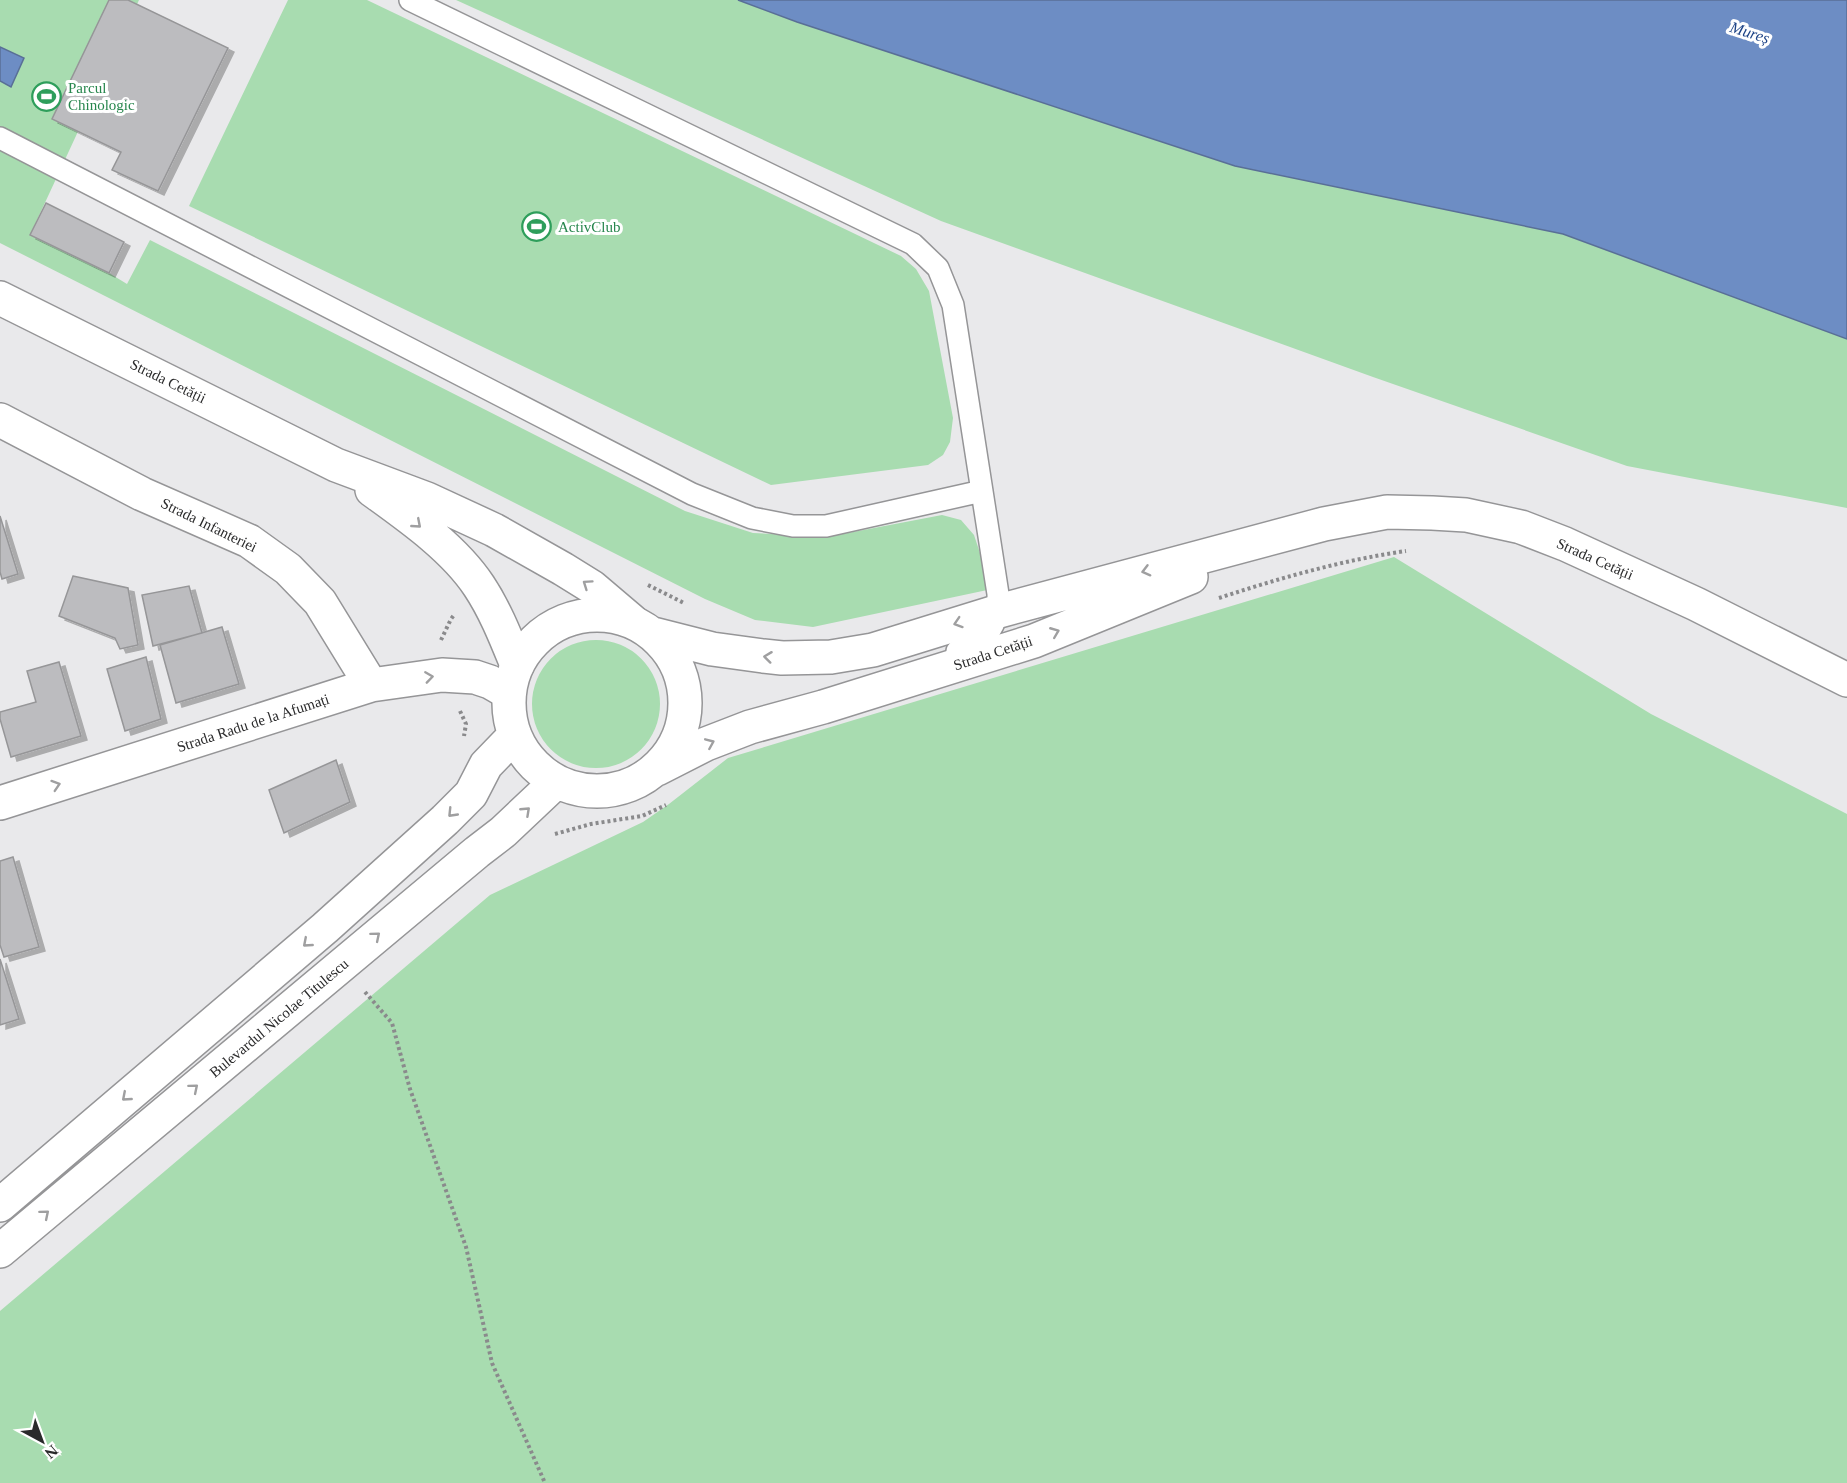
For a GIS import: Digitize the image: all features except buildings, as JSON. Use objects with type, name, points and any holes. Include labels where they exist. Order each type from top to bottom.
[{"type":"main road","name":"Strada Cetății","points":[[0,298],[336,465],[427,499],[494,530],[592,587],[668,650],[679,668],[685,689],[686,711],[681,732],[671,752],[657,769]]},
{"type":"main road","name":"Strada Infanteriei","points":[[0,420],[142,494],[249,541],[288,570],[320,602],[371,685]]},
{"type":"main road","name":"Strada Cetății","points":[[336,465],[412,519],[451,554],[478,584],[498,620],[513,679]]},
{"type":"main road","name":"Strada Cetății","points":[[1324,524],[1034,641],[800,714],[750,727],[706,744],[657,769],[632,785],[617,790],[587,792],[556,783],[531,763],[514,736],[508,708],[513,679],[529,646],[546,631],[566,620],[588,615],[610,615],[642,628],[712,649],[763,657],[831,657],[873,650],[999,610],[1324,524],[1387,512],[1466,515],[1521,527],[1565,544],[1696,604],[1847,680]]},
{"type":"main road","name":"Strada Radu de la Afumați","points":[[0,803],[371,685],[442,675],[475,677],[490,682],[513,679]]},
{"type":"main road","points":[[0,1205],[325,928],[445,820],[471,794],[486,765],[514,736]]},
{"type":"main road","name":"Bulevardul Nicolae Titulescu","points":[[0,1251],[503,832],[556,783]]},
{"type":"lane","points":[[410,0],[912,244],[938,268],[953,305],[999,610],[993,628],[974,645],[843,684],[820,696],[800,714]]},
{"type":"lane","points":[[0,138],[692,494],[752,518],[793,526],[826,526],[982,491]]},
{"type":"path","points":[[1216,599],[1335,564],[1405,550],[1416,550]]},
{"type":"path","points":[[464,740],[465,724],[457,704],[440,689],[441,642],[451,619],[461,609],[484,595]]},
{"type":"path","points":[[363,989],[392,1023],[410,1089],[466,1247],[492,1363],[545,1483]]},
{"type":"green space","points":[[0,0],[139,0],[30,235],[127,284],[150,240],[685,511],[753,533],[827,537],[942,515],[961,520],[974,535],[992,589],[813,627],[755,620],[705,599],[0,243]]},
{"type":"green space","name":"ActivClub","points":[[288,0],[367,0],[901,256],[916,269],[929,291],[953,418],[950,442],[943,455],[928,465],[771,485],[189,206]]},
{"type":"green space","points":[[456,0],[738,0],[797,22],[1235,166],[1563,234],[1847,339],[1847,508],[1627,466],[941,221]]},
{"type":"green space","points":[[1394,557],[1651,714],[1847,814],[1847,1483],[0,1483],[0,1311],[490,895],[643,822],[728,758]]},
{"type":"green space","points":[[596,640],[621,645],[641,659],[655,679],[660,704],[655,729],[641,749],[621,763],[596,768],[571,763],[551,749],[537,729],[532,704],[537,679],[551,659],[571,645]]},
{"type":"water","name":"Mureș","points":[[738,0],[1847,0],[1847,339],[1563,234],[1235,166],[797,22]]},
{"type":"water","points":[[0,47],[24,58],[11,87],[0,81]]},
{"type":"place","name":"Parcul Chinologic","points":[[47,97]]},
{"type":"place","name":"ActivClub","points":[[537,227]]}]
